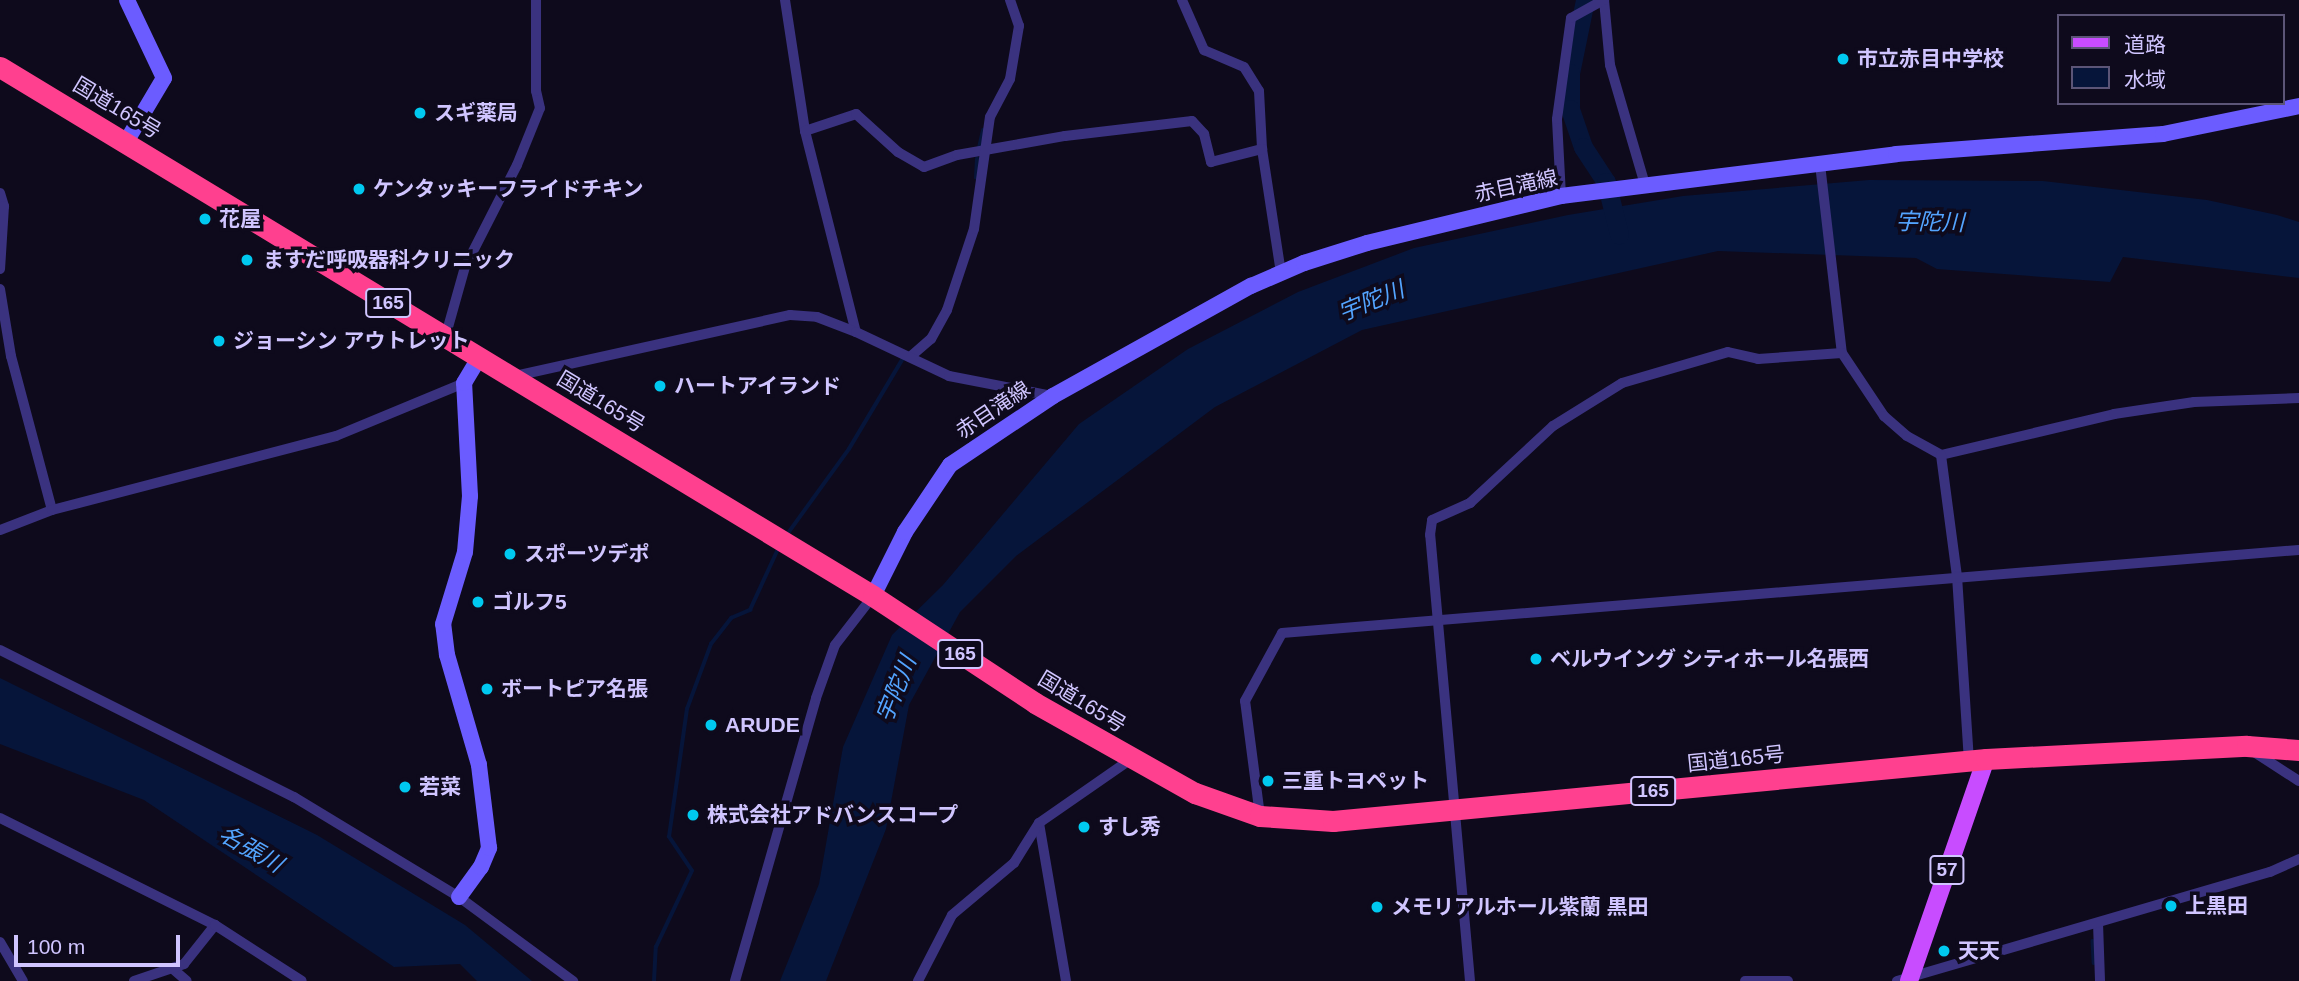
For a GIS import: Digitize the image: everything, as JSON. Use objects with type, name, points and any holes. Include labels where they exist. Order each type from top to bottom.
[{"type":"highway","name":"国道165号","points":[[0,67],[783,542],[1035,703],[1195,793],[1260,816],[1333,821],[1978,760],[2247,746],[2299,750]]},
{"type":"main road","points":[[126,142],[164,78],[127,0]]},
{"type":"main road","name":"赤目滝線","points":[[879,601],[927,495],[950,465],[1053,396],[1281,273],[1367,243],[1560,196],[1645,185],[2163,134],[2299,106]]},
{"type":"main road","points":[[459,897],[481,867],[489,848],[479,765],[447,655],[443,624],[465,552],[469,519],[464,383],[479,358]]},
{"type":"main road","name":"57","points":[[1906,980],[1978,760]]},
{"type":"street","points":[[445,338],[465,267],[517,165],[540,108],[536,0]]},
{"type":"street","points":[[785,0],[805,131],[856,332]]},
{"type":"street","points":[[910,357],[931,339],[947,310],[981,200],[983,151],[990,117],[1010,79],[1019,26],[1010,0]]},
{"type":"street","points":[[1182,0],[1204,50],[1244,67],[1259,91],[1262,149],[1281,273]]},
{"type":"street","points":[[1560,196],[1557,119],[1574,16],[1604,0],[1610,65],[1645,185]]},
{"type":"street","points":[[805,131],[856,114],[898,152],[925,167],[983,151],[1192,121],[1204,134],[1210,162],[1262,149]]},
{"type":"street","points":[[1821,168],[1842,353],[1884,416],[1907,436],[1941,455],[2114,414],[2194,402],[2299,398]]},
{"type":"street","points":[[0,194],[4,206],[0,269]]},
{"type":"street","points":[[0,289],[4,335],[52,510]]},
{"type":"street","points":[[513,377],[790,316],[817,317],[856,332],[949,376],[1053,396]]},
{"type":"street","points":[[1470,981],[1440,621],[1430,535],[1432,520],[1470,503],[1553,426],[1622,383],[1728,352],[1758,359],[1842,353]]},
{"type":"street","points":[[0,530],[52,510],[336,436],[464,383]]},
{"type":"street","points":[[1941,455],[1978,760]]},
{"type":"street","points":[[1260,816],[1245,701],[1282,633],[2299,550]]},
{"type":"street","points":[[735,981],[835,645],[879,601]]},
{"type":"street","points":[[0,650],[294,797],[459,897],[573,981]]},
{"type":"street","points":[[2247,746],[2299,781]]},
{"type":"street","points":[[918,981],[952,915],[1014,863],[1039,823],[1131,759]]},
{"type":"street","points":[[0,818],[215,925],[302,981]]},
{"type":"street","points":[[1039,823],[1066,981]]},
{"type":"street","points":[[1906,980],[2299,859]]},
{"type":"street","points":[[2098,923],[2100,981]]},
{"type":"street","points":[[134,981],[184,964],[215,925]]},
{"type":"street","points":[[0,942],[23,981]]},
{"type":"street","points":[[173,969],[187,981]]},
{"type":"street","points":[[1745,981],[1788,981]]},
{"type":"water","name":"宇陀川","points":[[1869,180],[2043,181],[2207,200],[2277,215],[2299,222],[2299,278],[2123,257],[2110,282],[1937,269],[1916,258],[1718,251],[1362,330],[1215,407],[1016,556],[960,612],[909,705],[886,829],[826,981],[780,981],[819,884],[843,747],[892,635],[943,585],[1079,424],[1188,349],[1298,292],[1414,248],[1568,215],[1683,196]]},
{"type":"water","name":"名張川","points":[[0,678],[317,835],[465,925],[532,981],[477,981],[460,964],[394,967],[144,800],[0,744]]},
{"type":"waterway","points":[[1585,0],[1570,73],[1570,109],[1583,147],[1606,182],[1619,234]]},
{"type":"waterway","points":[[979,148],[983,130]]},
{"type":"waterway","points":[[976,178],[977,159]]},
{"type":"waterway","points":[[786,536],[849,449],[902,360]]},
{"type":"waterway","points":[[654,981],[656,947],[692,871],[669,837],[687,709],[711,644],[731,618],[750,610],[778,549]]},
{"type":"waterway","points":[[2093,941],[2094,963]]},
{"type":"place","name":"市立赤目中学校","points":[[1843,59]]},
{"type":"place","name":"スギ薬局","points":[[420,113]]},
{"type":"place","name":"ケンタッキーフライドチキン","points":[[359,189]]},
{"type":"place","name":"花屋","points":[[205,219]]},
{"type":"place","name":"ますだ呼吸器科クリニック","points":[[247,260]]},
{"type":"place","name":"ジョーシン アウトレット","points":[[219,341]]},
{"type":"place","name":"ハートアイランド","points":[[660,386]]},
{"type":"place","name":"スポーツデポ","points":[[510,554]]},
{"type":"place","name":"ゴルフ5","points":[[478,602]]},
{"type":"place","name":"ベルウイング シティホール名張西","points":[[1536,659]]},
{"type":"place","name":"ボートピア名張","points":[[487,689]]},
{"type":"place","name":"ARUDE","points":[[711,725]]},
{"type":"place","name":"三重トヨペット","points":[[1268,781]]},
{"type":"place","name":"若菜","points":[[405,787]]},
{"type":"place","name":"株式会社アドバンスコープ","points":[[693,815]]},
{"type":"place","name":"すし秀","points":[[1084,827]]},
{"type":"place","name":"上黒田","points":[[2171,906]]},
{"type":"place","name":"メモリアルホール紫蘭 黒田","points":[[1377,907]]},
{"type":"place","name":"天天","points":[[1944,951]]}]
